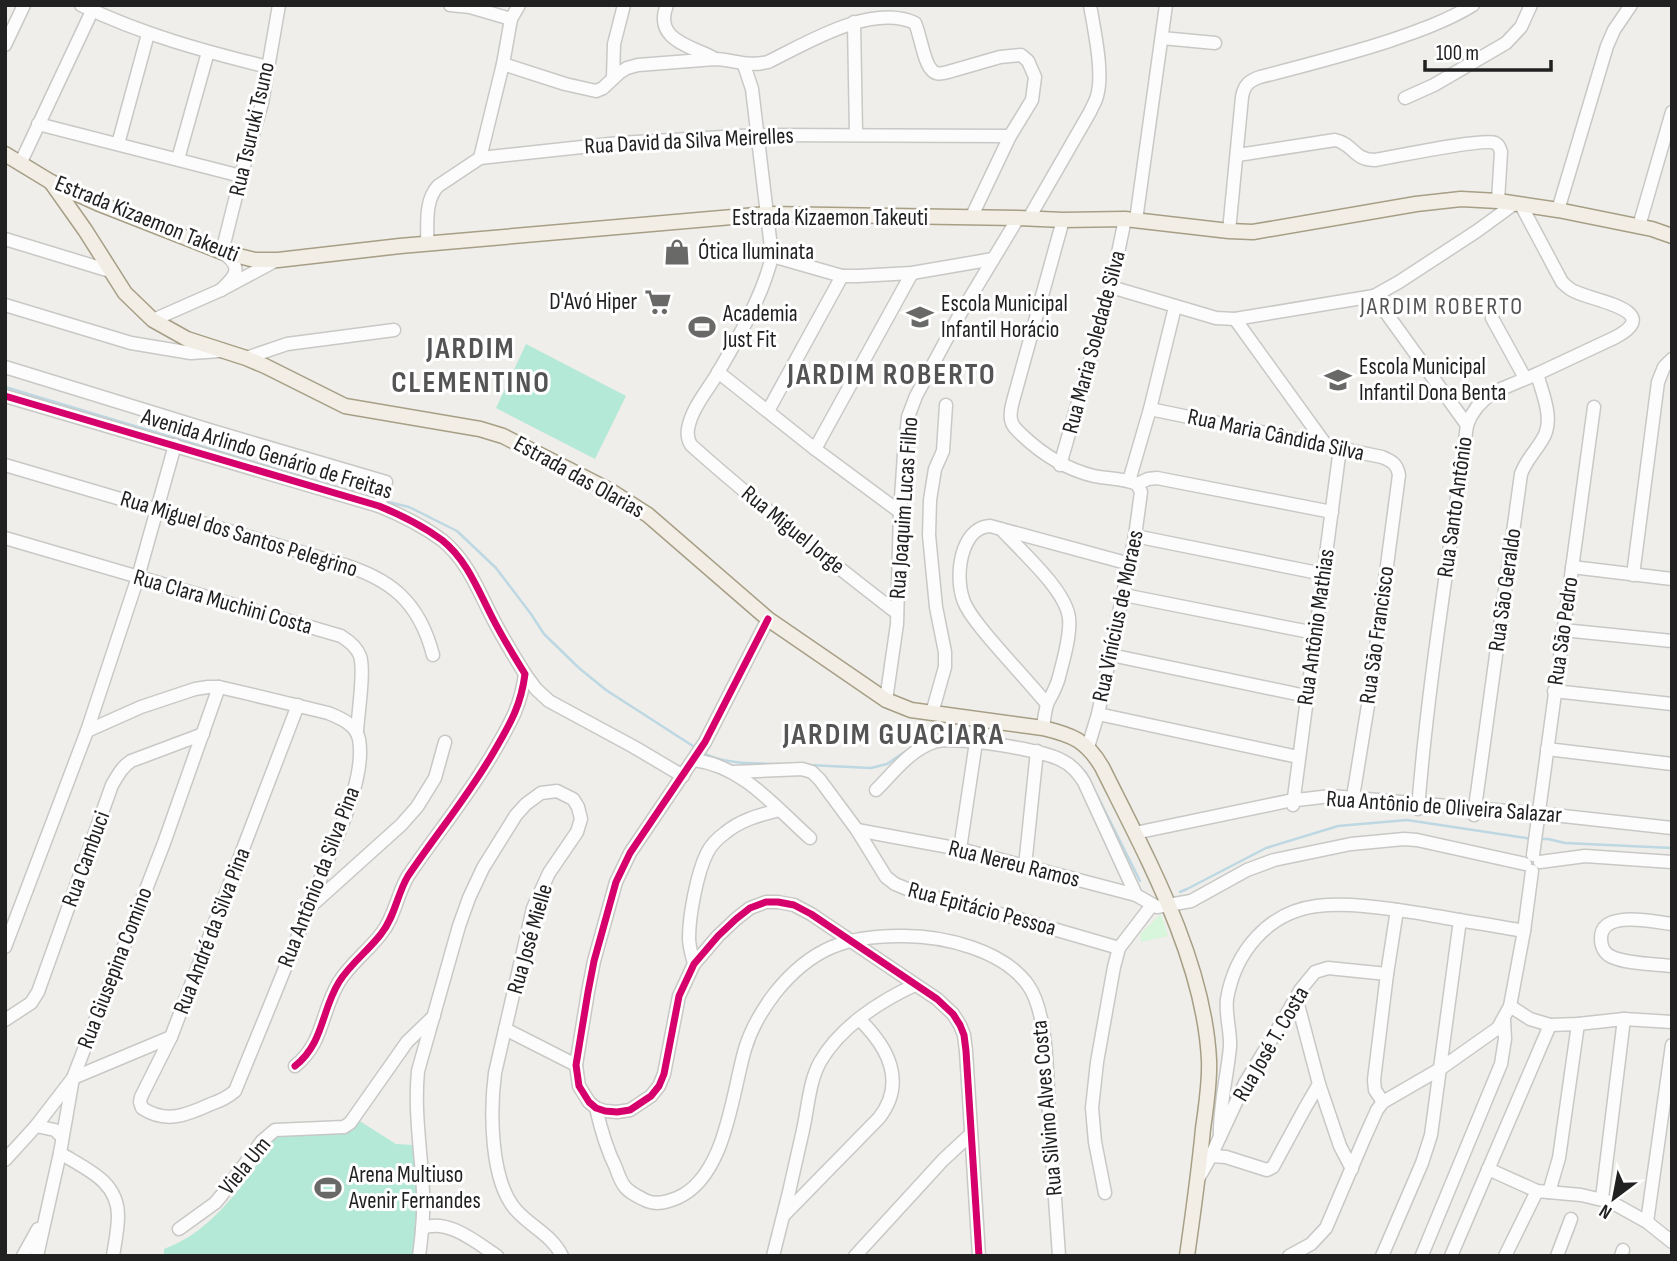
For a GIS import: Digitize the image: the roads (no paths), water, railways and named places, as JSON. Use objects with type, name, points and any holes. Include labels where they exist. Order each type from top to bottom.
[{"type":"main road","name":"Estrada Kizaemon Takeuti","points":[[5,154],[51,182],[92,201],[222,253],[255,260],[767,214],[1130,219],[1253,232],[1461,199],[1551,209],[1639,226],[1672,236]]},
{"type":"main road","name":"Estrada das Olarias","points":[[51,182],[125,293],[153,320],[187,339],[246,358],[289,376],[345,406],[480,429],[523,445],[609,490],[648,515],[768,619],[886,701],[911,710],[1043,728],[1062,733],[1088,747]]},
{"type":"main road","points":[[85,230],[82,211],[92,201]]},
{"type":"main road","points":[[1088,747],[1102,767],[1168,906],[1190,962],[1202,1009],[1209,1080],[1187,1256]]},
{"type":"street","points":[[5,45],[24,5]]},
{"type":"street","name":"Rua Tsuruki Tsuno","points":[[222,253],[262,103],[279,5]]},
{"type":"street","points":[[450,5],[470,6],[511,19]]},
{"type":"street","points":[[480,158],[511,19],[519,5]]},
{"type":"street","points":[[613,78],[614,44],[624,5]]},
{"type":"street","points":[[667,5],[665,27],[670,36],[715,59]]},
{"type":"street","name":"Rua Joaquim Lucas Filho","points":[[886,701],[897,613],[900,512],[908,417],[952,327],[992,259],[1024,218],[1097,96],[1098,59],[1090,5]]},
{"type":"street","name":"Rua Maria Soledade Silva","points":[[1060,465],[1130,219],[1166,5]]},
{"type":"street","points":[[1229,231],[1244,88],[1253,79],[1346,55],[1416,32],[1473,5]]},
{"type":"street","points":[[1405,99],[1446,79],[1506,43],[1517,34],[1531,5]]},
{"type":"street","points":[[1532,228],[1538,216],[1551,209],[1607,46],[1631,5]]},
{"type":"street","points":[[20,164],[87,8],[148,34],[268,66]]},
{"type":"street","points":[[503,64],[565,84],[599,90],[623,70],[639,65],[715,59],[757,65],[854,22],[890,18],[901,18],[915,23],[930,68],[935,73],[940,74],[1000,57],[1021,55],[1026,58],[1035,77],[1032,100],[1010,136],[971,218]]},
{"type":"street","points":[[854,22],[856,134]]},
{"type":"street","points":[[118,144],[148,34]]},
{"type":"street","points":[[1162,38],[1215,43]]},
{"type":"street","points":[[178,159],[208,52]]},
{"type":"street","points":[[744,65],[752,89],[772,256],[761,292],[718,372],[900,512]]},
{"type":"street","points":[[1639,226],[1668,142],[1672,112]]},
{"type":"street","points":[[38,124],[241,176]]},
{"type":"street","name":"Rua David da Silva Meirelles","points":[[427,244],[429,208],[434,190],[480,158],[620,143],[757,135],[1010,136]]},
{"type":"street","points":[[1238,155],[1335,140],[1345,144],[1360,158],[1375,160],[1468,144],[1493,143],[1500,147],[1501,152],[1498,201]]},
{"type":"street","points":[[1111,287],[1216,318],[1235,319],[1374,296],[1517,204]]},
{"type":"street","name":"Rua Santo Antônio","points":[[1418,806],[1437,633],[1467,425],[1486,398],[1627,331],[1633,320],[1632,314],[1625,309],[1589,298],[1569,289],[1562,282],[1517,204]]},
{"type":"street","points":[[1063,220],[1013,401],[1010,420],[1014,426],[1046,456],[1060,465],[1092,476],[1133,482],[1157,478],[1332,512]]},
{"type":"street","points":[[5,239],[110,271]]},
{"type":"street","points":[[220,290],[232,280],[236,270],[234,263],[222,253]]},
{"type":"street","points":[[772,256],[842,276],[912,274],[992,259]]},
{"type":"street","points":[[153,320],[278,260]]},
{"type":"street","points":[[816,449],[912,274]]},
{"type":"street","points":[[768,411],[842,276]]},
{"type":"street","points":[[1374,296],[1467,425]]},
{"type":"street","points":[[5,305],[131,343],[191,353],[220,351]]},
{"type":"street","name":"Rua Vinícius de Moraes","points":[[1088,747],[1098,714],[1135,536],[1140,492],[1133,482],[1175,307]]},
{"type":"street","name":"Rua São Geraldo","points":[[1475,812],[1521,474],[1527,460],[1548,431],[1549,420],[1531,376],[1492,318]]},
{"type":"street","points":[[1235,319],[1326,445]]},
{"type":"street","points":[[246,358],[287,344],[394,330]]},
{"type":"street","points":[[1633,575],[1658,382],[1664,367],[1672,359]]},
{"type":"street","name":"Avenida Arlindo Genário de Freitas","points":[[5,367],[385,485],[380,504]]},
{"type":"street","name":"Rua Miguel Jorge","points":[[718,372],[688,427],[691,445],[897,613]]},
{"type":"street","name":"Avenida Arlindo Genário de Freitas","points":[[5,396],[380,504],[422,527],[443,541],[470,572],[493,620],[536,689],[549,701],[676,774]]},
{"type":"street","points":[[932,713],[945,659],[936,607],[929,535],[930,500],[935,469],[943,452],[946,405]]},
{"type":"street","name":"Rua São Pedro","points":[[1504,1020],[1510,1006],[1524,931],[1537,817],[1594,407]]},
{"type":"street","name":"Rua Maria Cândida Silva","points":[[1150,409],[1340,447],[1382,457],[1398,467]]},
{"type":"street","points":[[5,947],[87,731],[138,577],[175,446]]},
{"type":"street","name":"Rua Antônio Mathias","points":[[1293,803],[1340,447]]},
{"type":"street","name":"Rua Miguel dos Santos Pelegrino","points":[[5,465],[367,572],[388,583],[407,601],[418,616],[433,655]]},
{"type":"street","name":"Rua São Francisco","points":[[1353,800],[1396,500],[1398,467]]},
{"type":"street","points":[[1047,704],[1004,656],[965,604],[959,576],[961,558],[971,535],[978,528],[990,526],[1130,564]]},
{"type":"street","points":[[1000,529],[1033,562],[1061,596],[1069,617],[1059,677],[1047,704],[1043,728]]},
{"type":"street","points":[[1135,536],[1323,575]]},
{"type":"street","name":"Rua Clara Muchini Costa","points":[[5,538],[341,636],[356,648],[361,657],[357,731]]},
{"type":"street","points":[[1033,562],[1042,540]]},
{"type":"street","points":[[1572,567],[1672,579]]},
{"type":"street","points":[[1124,595],[1315,633]]},
{"type":"street","points":[[676,774],[694,760],[705,742],[768,619]]},
{"type":"street","points":[[1563,630],[1672,641]]},
{"type":"street","points":[[1111,655],[1306,696]]},
{"type":"street","points":[[295,1066],[306,1057],[316,1041],[338,983],[382,934],[406,879],[484,770],[519,704],[525,674]]},
{"type":"street","points":[[87,731],[141,707],[195,689],[219,687],[328,713],[343,719],[357,731]]},
{"type":"street","name":"Rua Giusepina Comino","points":[[37,1256],[60,1153],[73,1078],[164,843],[219,687]]},
{"type":"street","points":[[1554,691],[1672,704]]},
{"type":"street","name":"Rua André da Silva Pina","points":[[5,1160],[36,1126],[73,1078],[171,1037],[298,705]]},
{"type":"street","points":[[1098,714],[1298,757]]},
{"type":"street","name":"Rua Antônio da Silva Pina","points":[[171,1037],[141,1097],[142,1108],[158,1116],[183,1116],[226,1098],[235,1091],[352,796],[358,774],[357,731]]},
{"type":"street","name":"Rua Cambuci","points":[[5,1020],[31,1003],[38,992],[119,773],[131,761],[203,734]]},
{"type":"street","points":[[876,790],[906,759],[937,740],[976,742],[1037,751],[1060,759],[1077,771],[1084,782],[1136,895]]},
{"type":"street","points":[[309,907],[401,825],[417,807],[435,778],[445,742]]},
{"type":"street","points":[[960,849],[976,742]]},
{"type":"street","points":[[1547,749],[1672,764]]},
{"type":"street","points":[[1025,866],[1037,751]]},
{"type":"street","points":[[505,1029],[576,1065],[594,961],[616,881],[679,767],[694,760],[708,762],[733,772],[810,838]]},
{"type":"street","name":"Rua Epitácio Pessoa","points":[[733,772],[802,769],[812,772],[857,830],[886,877],[895,884],[1119,947]]},
{"type":"street","name":"Rua José Mielle","points":[[419,1256],[423,1193],[416,1117],[418,1071],[459,926],[483,868],[516,815],[541,793],[557,791],[573,799],[581,820],[577,832],[554,865],[536,901],[495,1073],[492,1118],[499,1176],[506,1196],[525,1220],[556,1244],[562,1256]]},
{"type":"street","name":"Rua Antônio de Oliveira Salazar","points":[[1137,837],[1331,796],[1475,812],[1672,828]]},
{"type":"street","points":[[694,964],[689,938],[691,916],[707,853],[726,831],[753,817],[779,810]]},
{"type":"street","name":"Rua Antônio de Oliveira Salazar","points":[[1537,817],[1672,834]]},
{"type":"street","name":"Rua Nereu Ramos","points":[[857,830],[960,849],[1136,895],[1157,907],[1168,906]]},
{"type":"street","points":[[1168,906],[1191,901],[1247,870],[1274,860],[1382,840],[1417,840],[1533,860],[1585,856],[1672,862]]},
{"type":"street","points":[[596,1108],[617,1112],[630,1110],[651,1096],[659,1086],[664,1074],[679,996],[694,964],[718,936],[750,908],[766,902],[794,905],[852,940],[937,999],[953,1014],[964,1035],[979,1256]]},
{"type":"street","points":[[1105,1193],[1095,1142],[1092,1108],[1097,1062],[1119,947],[1152,905]]},
{"type":"street","points":[[1220,1138],[1220,1109],[1230,1047],[1227,1000],[1247,947],[1266,927],[1295,912],[1317,906],[1350,906],[1397,910],[1524,931]]},
{"type":"street","points":[[1383,1102],[1375,1090],[1374,1080],[1397,910]]},
{"type":"street","points":[[1672,924],[1620,919],[1608,924],[1600,937],[1609,956],[1672,966]]},
{"type":"street","points":[[1382,1256],[1431,1135],[1460,920]]},
{"type":"street","name":"Rua Silvino Alves Costa","points":[[576,1065],[579,1086],[596,1108],[604,1142],[624,1186],[634,1195],[652,1203],[666,1202],[683,1195],[696,1184],[719,1149],[753,1028],[767,1004],[788,979],[811,958],[841,942],[886,935],[939,939],[967,946],[997,959],[1018,973],[1034,995],[1041,1017],[1059,1256]]},
{"type":"street","name":"Rua José T. Costa","points":[[1196,1182],[1245,1083],[1310,976],[1320,969],[1338,968],[1387,974]]},
{"type":"street","points":[[773,1256],[815,1073],[830,1048],[859,1019],[878,1004],[915,985]]},
{"type":"street","points":[[1296,997],[1319,1084],[1340,1146],[1352,1169]]},
{"type":"street","points":[[1510,1006],[1530,1019],[1550,1025],[1624,1019],[1672,1021]]},
{"type":"street","name":"Viela Um","points":[[179,1229],[221,1196],[262,1141],[275,1130],[344,1126],[350,1123],[407,1042],[434,1016]]},
{"type":"street","points":[[783,1216],[879,1118],[890,1101],[893,1082],[887,1056],[859,1019]]},
{"type":"street","points":[[1602,1199],[1624,1019]]},
{"type":"street","points":[[1289,1256],[1311,1244],[1326,1228],[1377,1110],[1383,1102],[1490,1036],[1504,1020]]},
{"type":"street","points":[[1422,1255],[1501,1064],[1505,1040],[1504,1020]]},
{"type":"street","points":[[1505,1256],[1559,1158],[1577,1024]]},
{"type":"street","points":[[1451,1256],[1550,1025]]},
{"type":"street","points":[[1647,1222],[1672,1045]]},
{"type":"street","points":[[1211,1156],[1236,1159],[1267,1170],[1273,1167],[1319,1084]]},
{"type":"street","points":[[36,1126],[55,1130],[62,1137]]},
{"type":"street","points":[[855,1256],[943,1160],[971,1134]]},
{"type":"street","points":[[60,1153],[102,1180],[111,1189],[117,1204],[118,1219],[113,1256]]},
{"type":"street","points":[[1488,1168],[1543,1191],[1602,1199],[1647,1222],[1672,1242]]},
{"type":"street","points":[[23,1256],[45,1216]]},
{"type":"street","points":[[1557,1256],[1571,1219]]},
{"type":"street","points":[[422,1228],[431,1224],[453,1230],[497,1256]]},
{"type":"waterway","points":[[5,387],[377,499]]},
{"type":"waterway","points":[[384,501],[409,507],[457,531],[496,568],[544,634],[579,668],[606,690],[696,748]]},
{"type":"waterway","points":[[809,765],[871,768],[887,764],[906,751]]},
{"type":"waterway","points":[[702,752],[730,761],[781,764]]},
{"type":"waterway","points":[[1082,769],[1140,881]]},
{"type":"waterway","points":[[1180,892],[1266,848],[1338,826],[1407,820],[1533,839]]},
{"type":"waterway","points":[[1539,839],[1565,843],[1672,848]]},
{"type":"place","name":"Ótica Iluminata","points":[[677,252]]},
{"type":"place","name":"D'Avó Hiper","points":[[658,302]]},
{"type":"place","name":"Escola Municipal Infantil Horácio","points":[[920,317]]},
{"type":"place","name":"Academia Just Fit","points":[[702,327]]},
{"type":"place","name":"Escola Municipal Infantil Dona Benta","points":[[1338,380]]},
{"type":"place","name":"Arena Multiuso Avenir Fernandes","points":[[328,1188]]},
{"type":"district","name":"JARDIM ROBERTO","points":[[1442,306]]},
{"type":"district","name":"JARDIM CLEMENTINO","points":[[471,366]]},
{"type":"district","name":"JARDIM ROBERTO","points":[[892,375]]},
{"type":"district","name":"JARDIM GUACIARA","points":[[894,735]]}]
